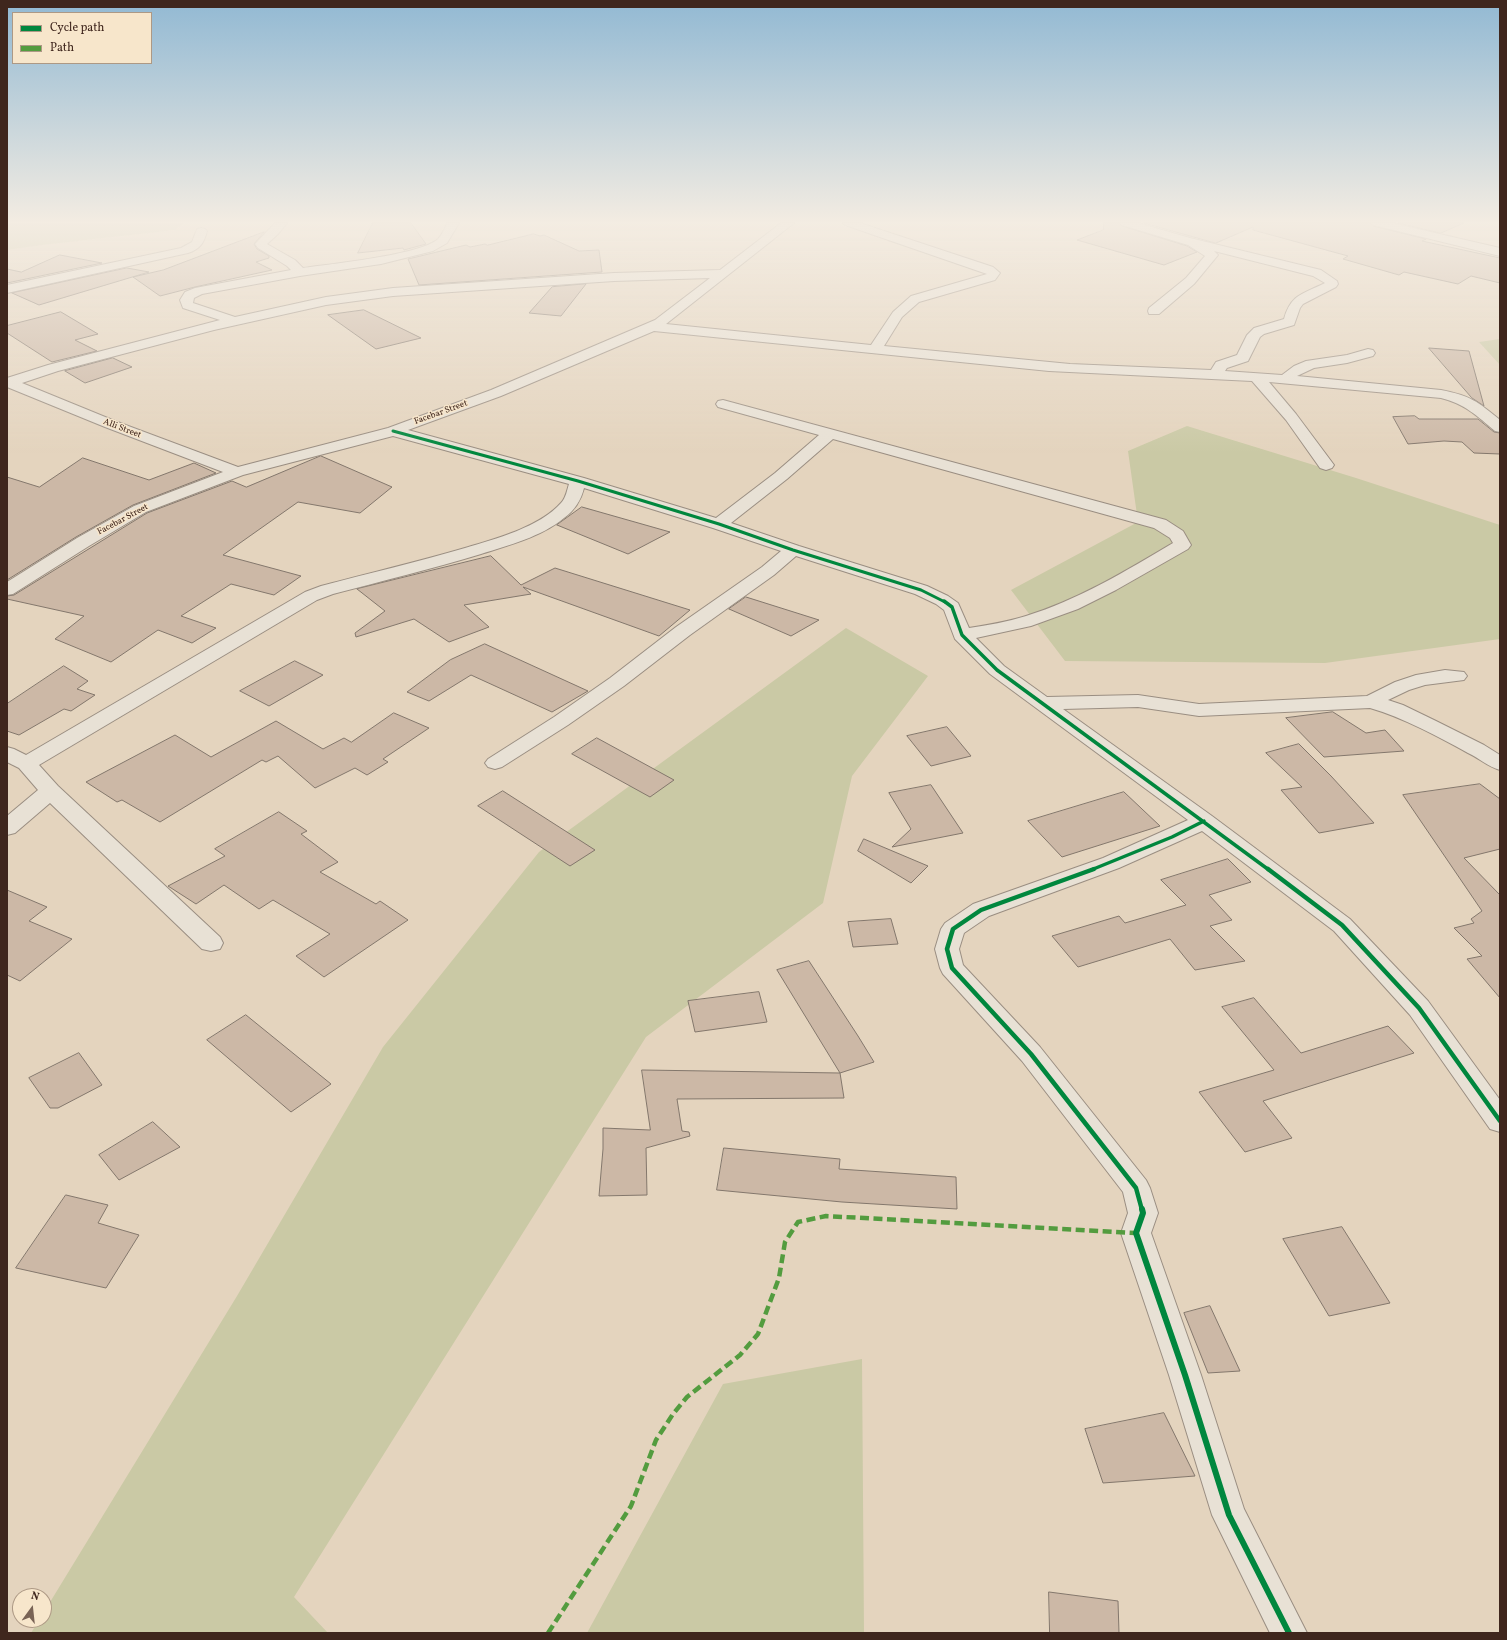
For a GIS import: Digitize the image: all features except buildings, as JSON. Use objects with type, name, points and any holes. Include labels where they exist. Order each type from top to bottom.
[{"type":"street","points":[[186,300],[186,305],[235,321]]},
{"type":"street","points":[[7,382],[53,368],[235,321],[337,300]]},
{"type":"street","name":"Facebar Street","points":[[7,590],[83,542],[140,509],[237,472],[393,431],[496,393],[652,327],[660,323],[689,300]]},
{"type":"street","points":[[876,348],[898,314],[908,303],[914,300]]},
{"type":"street","points":[[1154,311],[1168,300]]},
{"type":"street","points":[[1216,375],[1221,364],[1242,359],[1254,335],[1259,331],[1289,322],[1296,302],[1301,300]]},
{"type":"street","points":[[652,327],[876,348],[1077,370],[1286,379],[1442,394],[1460,398],[1471,404],[1500,428]]},
{"type":"street","points":[[1286,379],[1294,371],[1315,362],[1341,360],[1368,353]]},
{"type":"street","points":[[1257,378],[1291,417],[1326,465]]},
{"type":"street","name":"Alli Street","points":[[7,382],[110,424],[237,472]]},
{"type":"street","points":[[723,404],[1160,524],[1177,535],[1182,544],[1137,572],[1079,601],[1042,616],[1008,627],[962,635]]},
{"type":"street","points":[[393,431],[578,480],[921,590],[942,600],[952,607],[962,635],[997,670],[1204,820],[1342,925],[1419,1008],[1500,1121]]},
{"type":"street","points":[[719,524],[781,476],[831,433]]},
{"type":"street","points":[[26,764],[311,596],[327,590],[442,560],[519,536],[559,515],[567,508],[573,499],[578,480]]},
{"type":"street","points":[[495,763],[561,721],[617,682],[683,631],[768,571],[793,550]]},
{"type":"street","points":[[1371,702],[1385,693],[1423,679],[1438,676],[1457,676]]},
{"type":"street","points":[[1042,703],[1138,701],[1200,710],[1371,702],[1396,709],[1430,724],[1477,749],[1500,764]]},
{"type":"street","points":[[7,752],[26,764],[50,791],[211,943]]},
{"type":"street","points":[[7,828],[50,791]]},
{"type":"street","points":[[1204,820],[1172,837],[1111,863],[980,910],[953,929],[947,949],[952,968],[1031,1054],[1136,1188],[1144,1213],[1136,1233],[1185,1375],[1229,1515],[1289,1633]]},
{"type":"green space","points":[[1500,339],[1500,365],[1479,342]]},
{"type":"green space","points":[[1187,426],[1356,478],[1500,525],[1500,639],[1325,663],[1065,661],[1011,590],[1138,522],[1128,451]]},
{"type":"green space","points":[[846,628],[928,676],[852,776],[823,903],[646,1037],[294,1597],[328,1633],[31,1633],[34,1628],[52,1628],[52,1599],[237,1296],[383,1047],[539,852]]},
{"type":"green space","points":[[862,1359],[864,1633],[587,1633],[723,1384]]},
{"type":"marked path","points":[[548,1633],[631,1506],[656,1440],[673,1414],[687,1397],[740,1355],[758,1334],[779,1278],[785,1242],[798,1222],[826,1216],[1136,1233]]},
{"type":"cycle path","points":[[393,431],[578,481],[719,524],[793,550],[921,590],[942,600],[952,607],[962,635],[997,670],[1204,821],[1342,925],[1419,1008],[1500,1121]]},
{"type":"cycle path","points":[[1204,821],[1172,837],[1111,863],[981,910],[953,929],[947,949],[952,968],[1031,1054],[1136,1188],[1143,1213],[1136,1233],[1185,1375],[1229,1515],[1289,1633]]}]
